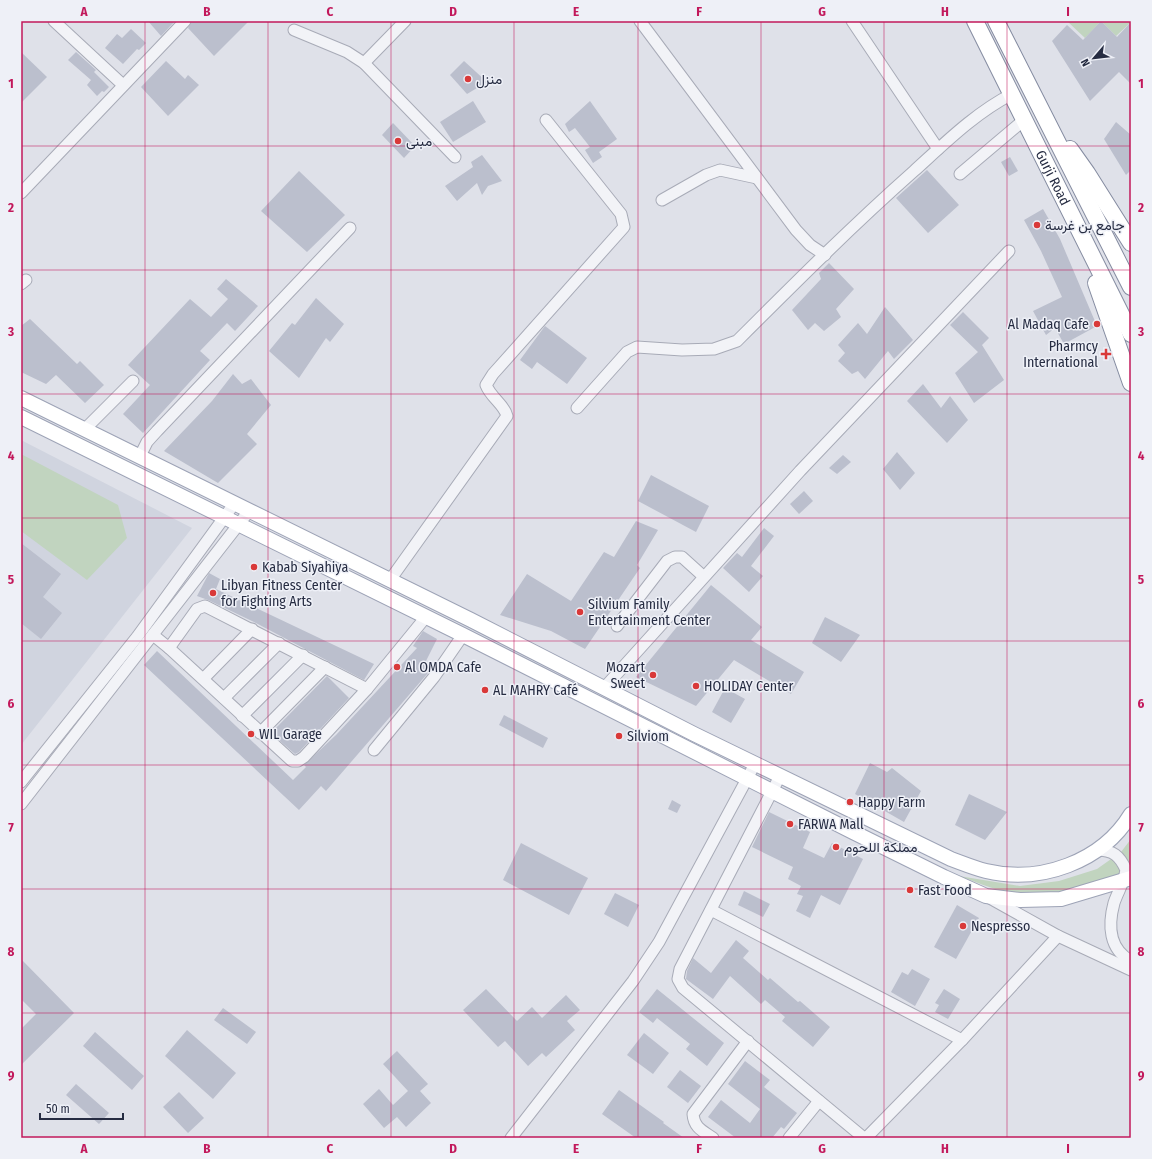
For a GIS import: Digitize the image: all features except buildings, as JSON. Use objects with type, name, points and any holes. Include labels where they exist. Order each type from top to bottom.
[{"type":"highway","name":"Gurji Road","points":[[975,21],[1075,225],[1131,334]]},
{"type":"highway","name":"Gurji Road","points":[[996,21],[1131,286]]},
{"type":"highway","points":[[1041,109],[1087,173],[1131,243]]},
{"type":"highway","points":[[1075,225],[1131,383]]},
{"type":"main road","points":[[21,398],[390,580],[755,764],[951,859],[986,871],[1014,874],[1042,874],[1064,868],[1097,850],[1123,826],[1131,814]]},
{"type":"main road","points":[[21,417],[239,524],[944,877],[986,896],[1020,900],[1061,899],[1128,879]]},
{"type":"street","points":[[54,21],[123,85]]},
{"type":"street","points":[[21,193],[185,21]]},
{"type":"street","points":[[364,63],[405,21]]},
{"type":"street","points":[[640,21],[796,230],[810,245],[825,255]]},
{"type":"street","points":[[852,21],[938,149]]},
{"type":"street","points":[[294,30],[347,52],[364,63],[455,157]]},
{"type":"street","points":[[577,408],[627,352],[637,347],[682,350],[714,349],[737,341],[880,200],[976,117],[1012,94]]},
{"type":"street","points":[[390,580],[507,416],[506,408],[497,402],[489,392],[486,385],[493,374],[624,227],[621,214],[546,120]]},
{"type":"street","points":[[960,174],[1024,120]]},
{"type":"street","points":[[662,200],[706,175],[720,170],[757,178]]},
{"type":"street","points":[[140,456],[147,442],[156,431],[350,228]]},
{"type":"street","points":[[604,687],[703,576],[1009,250]]},
{"type":"street","points":[[85,429],[133,381]]},
{"type":"street","points":[[21,782],[137,637],[234,504]]},
{"type":"street","points":[[21,804],[250,511]]},
{"type":"street","points":[[617,626],[667,560],[675,557],[682,557],[703,576]]},
{"type":"street","points":[[169,648],[197,609],[202,606],[252,629],[366,689]]},
{"type":"street","points":[[153,635],[204,678],[286,757],[292,761],[298,761],[304,757],[366,689],[425,618]]},
{"type":"street","points":[[204,678],[252,629]]},
{"type":"street","points":[[374,750],[429,683],[463,636]]},
{"type":"street","points":[[137,637],[146,645]]},
{"type":"street","points":[[224,698],[279,643]]},
{"type":"street","points":[[242,716],[302,656]]},
{"type":"street","points":[[260,733],[325,667]]},
{"type":"street","points":[[511,1138],[633,981],[659,942],[755,764]]},
{"type":"street","points":[[780,776],[680,969],[678,979],[683,988],[865,1138],[962,1040],[1058,936]]},
{"type":"street","points":[[1097,850],[1112,852],[1118,856],[1126,870],[1128,879],[1115,901],[1112,912],[1112,934],[1117,950],[1131,960]]},
{"type":"street","points":[[986,896],[1058,936],[1131,970]]},
{"type":"street","points":[[711,910],[962,1040]]},
{"type":"street","points":[[714,1138],[697,1128],[693,1122],[693,1114],[748,1041]]},
{"type":"street","points":[[789,1138],[819,1101]]},
{"type":"shaded area","points":[[21,440],[192,528],[21,745]]},
{"type":"green space","points":[[1067,21],[1101,21],[1085,38]]},
{"type":"green space","points":[[1101,21],[1131,21],[1131,22],[1116,36]]},
{"type":"green space","points":[[21,454],[118,505],[127,538],[87,580],[21,531]]},
{"type":"green space","points":[[1131,839],[1131,872],[1069,891],[1053,894],[1021,895],[1005,892],[959,876],[1020,886],[1059,881],[1097,869],[1121,852]]},
{"type":"place","name":"منزل","points":[[468,79]]},
{"type":"place","name":"مبنى","points":[[398,141]]},
{"type":"place","name":"جامع بن غرسة","points":[[1037,225]]},
{"type":"place","name":"Al Madaq Cafe","points":[[1097,324]]},
{"type":"place","name":"Pharmcy International","points":[[1106,354]]},
{"type":"place","name":"Kabab Siyahiya","points":[[254,567]]},
{"type":"place","name":"Libyan Fitness Center for Fighting Arts","points":[[213,593]]},
{"type":"place","name":"Silvium Family Entertainment Center","points":[[580,612]]},
{"type":"place","name":"Al OMDA Cafe","points":[[397,667]]},
{"type":"place","name":"Mozart Sweet","points":[[653,675]]},
{"type":"place","name":"HOLIDAY Center","points":[[696,686]]},
{"type":"place","name":"AL MAHRY Café","points":[[485,690]]},
{"type":"place","name":"WIL Garage","points":[[251,734]]},
{"type":"place","name":"Silviom","points":[[619,736]]},
{"type":"place","name":"Happy Farm","points":[[850,802]]},
{"type":"place","name":"FARWA Mall","points":[[790,824]]},
{"type":"place","name":"مملكة اللحوم","points":[[836,847]]},
{"type":"place","name":"Fast Food","points":[[910,890]]},
{"type":"place","name":"Nespresso","points":[[963,926]]}]
